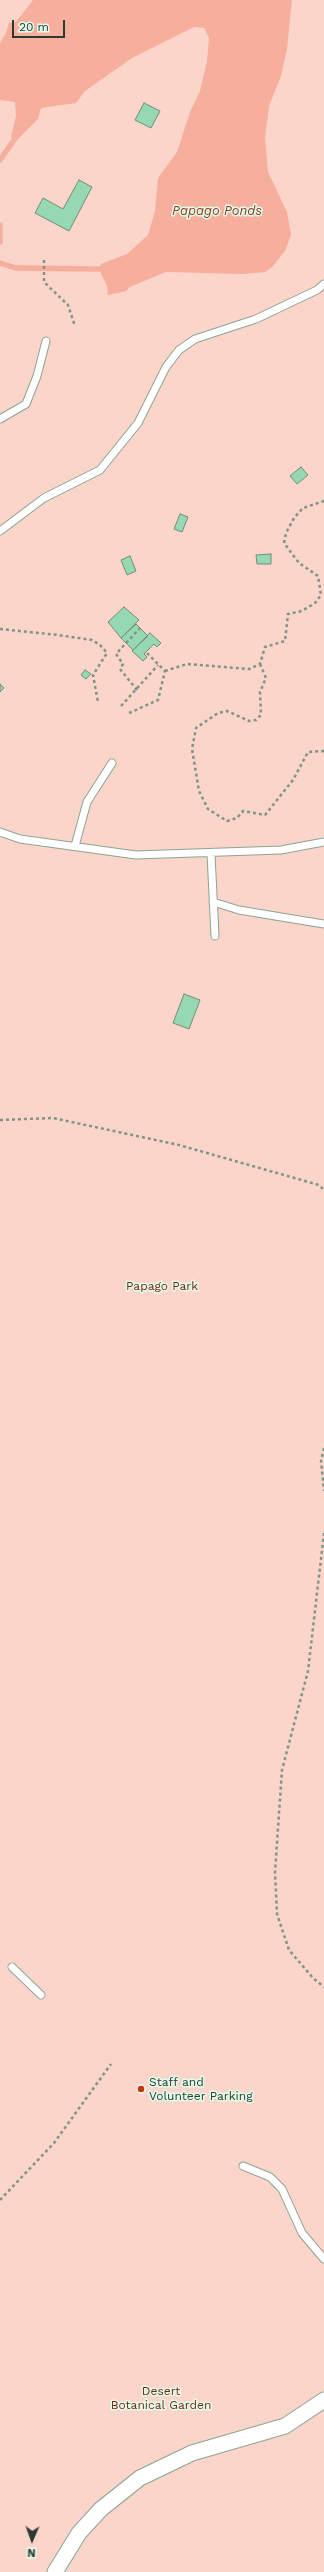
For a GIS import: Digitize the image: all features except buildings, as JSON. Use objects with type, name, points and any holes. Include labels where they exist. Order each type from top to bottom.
[{"type":"street","points":[[54,2572],[79,2533],[101,2509],[140,2478],[192,2454],[285,2426],[324,2400]]},
{"type":"lane","points":[[0,531],[44,498],[100,470],[138,423],[166,367],[179,350],[195,339],[256,318],[317,290],[324,284]]},
{"type":"lane","points":[[0,419],[26,404],[37,376],[46,341]]},
{"type":"lane","points":[[75,846],[87,802],[112,763]]},
{"type":"lane","points":[[0,832],[20,839],[136,855],[211,854],[281,850],[324,842]]},
{"type":"lane","points":[[211,854],[215,936]]},
{"type":"lane","points":[[214,902],[239,910],[324,924]]},
{"type":"lane","points":[[12,1967],[41,1995]]},
{"type":"lane","points":[[243,2166],[270,2177],[282,2190],[302,2233],[324,2259]]},
{"type":"path","points":[[44,260],[44,282],[68,305],[75,326]]},
{"type":"path","points":[[324,501],[303,508],[294,518],[284,543],[299,562],[318,576],[321,595],[315,603],[302,611],[288,614],[285,641],[265,647],[260,664],[266,678],[260,692],[261,715],[256,720],[249,721],[227,712],[218,713],[196,728],[192,749],[199,791],[208,809],[227,821],[237,818],[244,811],[266,815],[293,780],[308,752],[324,751]]},
{"type":"path","points":[[137,690],[120,669],[123,664],[116,654],[140,628]]},
{"type":"path","points":[[0,629],[58,634],[92,640],[100,645],[106,653],[93,675],[98,702]]},
{"type":"path","points":[[147,653],[165,671]]},
{"type":"path","points":[[165,671],[187,664],[211,665],[225,669],[249,669],[260,664]]},
{"type":"path","points":[[121,706],[158,665]]},
{"type":"path","points":[[129,713],[158,700],[165,671]]},
{"type":"path","points":[[0,1120],[53,1118],[179,1145],[320,1185],[324,1190]]},
{"type":"path","points":[[324,1448],[321,1461],[324,1491]]},
{"type":"path","points":[[324,1533],[308,1671],[282,1770],[275,1872],[277,1914],[289,1950],[313,1978],[324,1987]]},
{"type":"path","points":[[0,2200],[54,2143],[111,2064]]},
{"type":"green space","name":"Papago Park","points":[[0,0],[324,0],[324,2572],[0,2572]]},
{"type":"water","name":"Papago Ponds","points":[[33,0],[292,0],[287,49],[281,76],[269,106],[265,138],[268,172],[287,212],[291,235],[285,251],[272,267],[265,272],[243,274],[166,272],[130,287],[126,291],[108,295],[107,286],[99,269],[101,264],[127,254],[148,235],[155,211],[158,178],[177,152],[190,112],[200,91],[207,61],[209,38],[204,28],[194,27],[132,58],[85,91],[76,103],[41,108],[38,119],[16,141],[11,137],[16,116],[15,102],[0,100],[0,43],[6,33],[9,23],[16,22]]},
{"type":"waterway","points":[[0,160],[14,140]]},
{"type":"waterway","points":[[0,225],[0,242]]},
{"type":"waterway","points":[[0,263],[16,268],[99,269]]},
{"type":"place","name":"Staff and Volunteer Parking","points":[[141,2089]]},
{"type":"park label","name":"Desert Botanical Garden","points":[[161,2398]]}]
